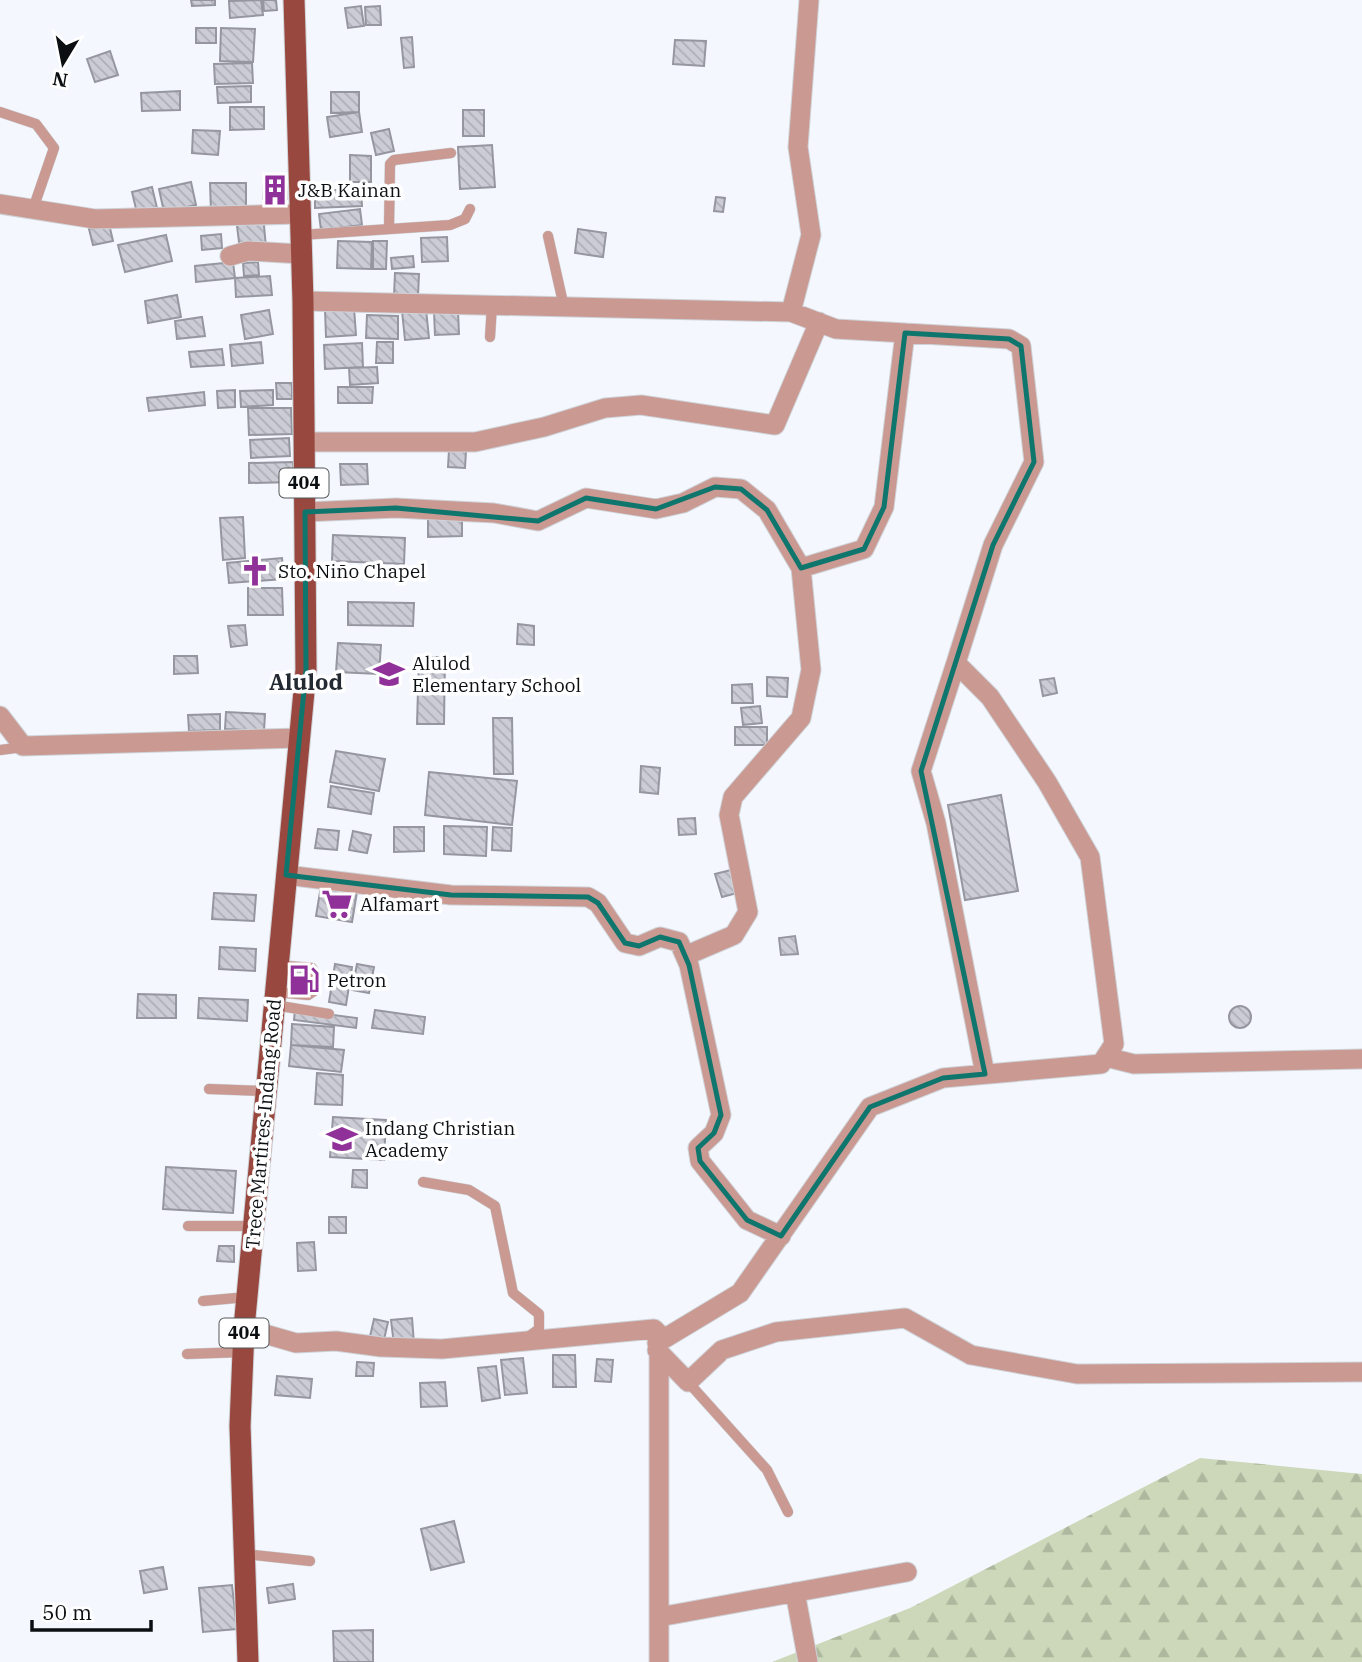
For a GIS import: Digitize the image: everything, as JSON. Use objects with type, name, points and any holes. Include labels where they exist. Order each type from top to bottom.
[{"type":"main road","name":"Trece Martires-Indang Road","points":[[248,1662],[240,1426],[244,1328],[306,670],[303,301],[294,0]]},
{"type":"street","points":[[791,312],[811,234],[798,147],[809,0]]},
{"type":"street","points":[[0,204],[95,219],[300,214]]},
{"type":"street","points":[[230,256],[248,251],[301,245]]},
{"type":"street","points":[[303,301],[791,312],[836,328],[1009,339],[1021,346],[1034,462],[993,545],[921,771],[936,823],[985,1074]]},
{"type":"street","points":[[304,442],[475,442],[544,427],[605,408],[641,404],[775,425],[819,322]]},
{"type":"street","points":[[801,568],[864,549],[884,507],[905,333]]},
{"type":"street","points":[[305,512],[396,508],[494,513],[538,521],[586,498],[656,509],[683,503],[715,487],[741,489],[767,510],[801,568],[811,670],[801,718],[733,797],[729,815],[748,912],[734,935],[685,956]]},
{"type":"street","points":[[657,1346],[740,1293],[870,1107],[943,1078],[1101,1064],[1114,1044],[1090,857],[1047,782],[990,697],[956,663]]},
{"type":"street","points":[[0,716],[23,746],[299,738]]},
{"type":"street","points":[[286,875],[451,895],[588,897],[598,903],[625,943],[639,946],[660,937],[679,942],[685,956],[721,1115],[714,1133],[698,1148],[700,1161],[747,1220],[781,1236]]},
{"type":"street","points":[[1106,1057],[1134,1064],[1362,1059]]},
{"type":"street","points":[[657,1346],[688,1382],[722,1350],[776,1332],[905,1318],[971,1355],[1077,1374],[1362,1372]]},
{"type":"street","points":[[244,1328],[296,1343],[336,1341],[381,1347],[442,1349],[654,1329],[659,1334],[659,1662]]},
{"type":"street","points":[[659,1617],[907,1572]]},
{"type":"street","points":[[795,1592],[808,1662]]},
{"type":"lane","points":[[0,113],[36,124],[54,148],[33,209]]},
{"type":"lane","points":[[389,229],[390,164],[394,160],[451,153]]},
{"type":"lane","points":[[301,245],[389,229],[450,225],[465,219],[470,209]]},
{"type":"lane","points":[[548,236],[564,307]]},
{"type":"lane","points":[[490,337],[492,305]]},
{"type":"lane","points":[[0,750],[23,746]]},
{"type":"lane","points":[[274,998],[308,995],[314,991],[315,973],[312,968],[277,965]]},
{"type":"lane","points":[[274,998],[329,1014]]},
{"type":"lane","points":[[209,1088],[265,1091]]},
{"type":"lane","points":[[423,1182],[469,1190],[495,1206],[513,1293],[539,1314],[540,1329],[522,1342]]},
{"type":"lane","points":[[188,1226],[253,1226]]},
{"type":"lane","points":[[203,1301],[248,1297]]},
{"type":"lane","points":[[187,1354],[243,1352]]},
{"type":"lane","points":[[688,1382],[767,1470],[788,1512]]},
{"type":"lane","points":[[243,1554],[310,1561]]},
{"type":"highlighted area","points":[[905,333],[1009,339],[1021,346],[1034,462],[993,545],[921,771],[985,1074],[943,1078],[870,1107],[781,1236],[747,1220],[700,1161],[698,1148],[714,1133],[721,1115],[689,965],[679,942],[660,937],[639,946],[625,943],[598,903],[588,897],[451,895],[286,875],[306,670],[305,512],[396,508],[538,521],[586,498],[656,509],[715,487],[741,489],[767,510],[801,568],[864,549],[884,507]]},
{"type":"green space","points":[[1200,1458],[1362,1474],[1362,1662],[772,1662],[910,1608]]},
{"type":"building","points":[[191,0],[215,0],[215,5],[192,6]]},
{"type":"building","points":[[261,0],[263,15],[230,18],[229,1]]},
{"type":"building","points":[[263,0],[276,0],[277,10],[264,11]]},
{"type":"building","points":[[361,6],[364,26],[348,28],[345,8]]},
{"type":"building","points":[[380,6],[381,25],[366,25],[365,7]]},
{"type":"building","points":[[196,28],[216,28],[216,43],[196,43]]},
{"type":"building","points":[[221,28],[255,29],[253,62],[220,61]]},
{"type":"building","points":[[412,37],[414,67],[404,68],[401,38]]},
{"type":"building","points":[[675,40],[706,41],[704,66],[673,64]]},
{"type":"building","points":[[110,51],[118,75],[95,82],[87,59]]},
{"type":"building","points":[[252,63],[253,83],[215,84],[214,64]]},
{"type":"building","points":[[251,86],[251,102],[218,103],[217,87]]},
{"type":"building","points":[[180,91],[180,110],[142,111],[141,93]]},
{"type":"building","points":[[331,92],[359,92],[359,112],[331,113]]},
{"type":"building","points":[[230,107],[264,107],[264,129],[230,130]]},
{"type":"building","points":[[463,110],[484,110],[484,136],[463,136]]},
{"type":"building","points":[[359,112],[362,132],[330,137],[327,117]]},
{"type":"building","points":[[389,129],[394,151],[376,155],[371,133]]},
{"type":"building","points":[[193,130],[220,131],[218,155],[192,153]]},
{"type":"building","points":[[492,145],[495,187],[460,189],[458,147]]},
{"type":"building","points":[[350,155],[371,156],[371,182],[350,182]]},
{"type":"building","points":[[191,182],[196,205],[164,212],[159,189]]},
{"type":"building","name":"J&B Kainan","points":[[264,182],[286,182],[287,199],[263,199]]},
{"type":"building","points":[[210,183],[246,183],[246,211],[211,212]]},
{"type":"building","points":[[152,187],[157,208],[137,213],[132,192]]},
{"type":"building","points":[[361,189],[362,206],[315,208],[315,191]]},
{"type":"building","points":[[716,197],[725,198],[723,212],[714,211]]},
{"type":"building","points":[[360,209],[362,225],[321,230],[319,214]]},
{"type":"building","points":[[263,215],[266,247],[240,250],[236,218]]},
{"type":"building","points":[[109,224],[113,241],[93,245],[89,229]]},
{"type":"building","points":[[578,229],[606,233],[603,257],[575,253]]},
{"type":"building","points":[[221,234],[222,248],[202,250],[201,236]]},
{"type":"building","points":[[166,235],[172,261],[125,272],[118,245]]},
{"type":"building","points":[[447,237],[448,261],[422,262],[421,238]]},
{"type":"building","points":[[338,241],[372,242],[371,269],[337,268]]},
{"type":"building","points":[[373,241],[387,241],[386,269],[373,269]]},
{"type":"building","points":[[413,256],[414,267],[392,269],[391,258]]},
{"type":"building","points":[[233,262],[235,278],[196,282],[195,266]]},
{"type":"building","points":[[258,262],[259,275],[244,276],[243,263]]},
{"type":"building","points":[[395,273],[419,274],[418,296],[394,295]]},
{"type":"building","points":[[270,276],[272,295],[236,297],[235,278]]},
{"type":"building","points":[[177,295],[181,317],[148,323],[145,301]]},
{"type":"building","points":[[354,308],[356,335],[326,337],[325,310]]},
{"type":"building","points":[[426,309],[429,338],[405,340],[402,311]]},
{"type":"building","points":[[269,310],[273,334],[245,339],[241,315]]},
{"type":"building","points":[[458,311],[459,334],[435,335],[434,312]]},
{"type":"building","points":[[367,315],[398,316],[398,339],[366,338]]},
{"type":"building","points":[[202,317],[205,336],[177,339],[175,321]]},
{"type":"building","points":[[261,342],[263,363],[232,366],[230,345]]},
{"type":"building","points":[[377,342],[393,342],[393,363],[376,363]]},
{"type":"building","points":[[362,343],[363,367],[325,369],[324,345]]},
{"type":"building","points":[[222,349],[224,365],[191,367],[189,352]]},
{"type":"building","points":[[377,367],[378,383],[350,385],[349,368]]},
{"type":"building","points":[[276,383],[292,383],[292,399],[277,399]]},
{"type":"building","points":[[338,387],[373,387],[372,403],[338,403]]},
{"type":"building","points":[[235,390],[235,407],[218,408],[217,391]]},
{"type":"building","points":[[273,390],[273,405],[241,407],[240,391]]},
{"type":"building","points":[[204,392],[205,405],[149,411],[147,398]]},
{"type":"building","points":[[248,408],[291,408],[292,434],[249,435]]},
{"type":"building","points":[[289,438],[290,456],[251,458],[250,440]]},
{"type":"building","points":[[449,450],[466,451],[465,468],[448,467]]},
{"type":"building","points":[[293,462],[294,482],[249,483],[249,463]]},
{"type":"building","points":[[340,464],[367,464],[368,484],[341,485]]},
{"type":"building","points":[[462,515],[462,536],[428,537],[428,516]]},
{"type":"building","points":[[243,517],[245,558],[223,560],[220,518]]},
{"type":"building","points":[[333,535],[405,538],[404,564],[332,561]]},
{"type":"building","name":"Sto. Niño Chapel","points":[[282,558],[284,579],[229,583],[227,563]]},
{"type":"building","points":[[248,588],[282,588],[283,615],[248,615]]},
{"type":"building","points":[[348,602],[414,603],[413,626],[348,625]]},
{"type":"building","points":[[518,624],[534,626],[534,645],[517,644]]},
{"type":"building","points":[[245,625],[247,645],[231,647],[228,626]]},
{"type":"building","points":[[338,643],[381,645],[379,674],[336,672]]},
{"type":"building","points":[[174,656],[197,656],[198,673],[174,674]]},
{"type":"building","points":[[419,657],[445,657],[444,724],[417,724]]},
{"type":"building","points":[[767,677],[788,678],[787,697],[767,696]]},
{"type":"building","points":[[1054,678],[1057,693],[1043,696],[1040,680]]},
{"type":"building","points":[[752,684],[753,703],[732,703],[732,685]]},
{"type":"building","points":[[760,706],[762,723],[743,725],[741,708]]},
{"type":"building","points":[[226,712],[265,714],[264,731],[225,729]]},
{"type":"building","points":[[220,714],[220,730],[189,731],[188,715]]},
{"type":"building","points":[[493,718],[512,718],[513,774],[494,774]]},
{"type":"building","points":[[735,727],[767,727],[767,745],[735,745]]},
{"type":"building","points":[[336,751],[385,759],[379,791],[330,782]]},
{"type":"building","points":[[641,766],[660,768],[658,794],[640,792]]},
{"type":"building","points":[[429,772],[517,781],[512,825],[425,815]]},
{"type":"building","points":[[331,786],[374,793],[371,814],[328,807]]},
{"type":"building","points":[[1001,795],[1018,891],[965,900],[948,805]]},
{"type":"building","points":[[695,818],[696,834],[679,835],[678,819]]},
{"type":"building","points":[[444,826],[487,827],[486,856],[444,854]]},
{"type":"building","points":[[394,827],[424,827],[424,851],[394,852]]},
{"type":"building","points":[[493,827],[512,828],[511,851],[492,850]]},
{"type":"building","points":[[318,829],[339,831],[337,850],[315,848]]},
{"type":"building","points":[[353,831],[371,835],[367,853],[349,850]]},
{"type":"building","points":[[731,870],[737,893],[722,897],[715,874]]},
{"type":"building","name":"Alfamart","points":[[321,886],[357,892],[352,922],[316,916]]},
{"type":"building","points":[[214,893],[256,895],[254,921],[212,919]]},
{"type":"building","points":[[795,936],[798,954],[781,955],[779,938]]},
{"type":"building","points":[[220,947],[256,949],[255,971],[219,969]]},
{"type":"building","points":[[335,964],[352,967],[346,1005],[329,1002]]},
{"type":"building","points":[[357,964],[374,967],[369,993],[352,990]]},
{"type":"building","name":"Petron","points":[[297,971],[313,973],[311,990],[295,988]]},
{"type":"building","points":[[138,994],[176,995],[176,1018],[137,1018]]},
{"type":"building","points":[[199,998],[248,1000],[247,1021],[198,1018]]},
{"type":"building","points":[[1240,1006],[1248,1009],[1251,1017],[1248,1025],[1240,1028],[1232,1025],[1229,1017],[1232,1009]]},
{"type":"building","points":[[295,1010],[357,1018],[356,1028],[294,1020]]},
{"type":"building","points":[[375,1010],[425,1017],[423,1034],[372,1028]]},
{"type":"building","points":[[292,1024],[334,1027],[333,1047],[291,1045]]},
{"type":"building","points":[[291,1045],[344,1050],[341,1072],[289,1066]]},
{"type":"building","points":[[317,1073],[343,1075],[342,1105],[315,1104]]},
{"type":"building","points":[[333,1117],[386,1120],[384,1160],[330,1157]]},
{"type":"building","points":[[166,1167],[236,1171],[233,1213],[163,1209]]},
{"type":"building","points":[[353,1170],[367,1170],[367,1188],[352,1187]]},
{"type":"building","points":[[329,1217],[346,1217],[346,1233],[329,1233]]},
{"type":"building","points":[[314,1242],[316,1270],[298,1271],[297,1243]]},
{"type":"building","points":[[219,1246],[234,1246],[234,1262],[217,1261]]},
{"type":"building","points":[[412,1318],[414,1343],[394,1345],[391,1320]]},
{"type":"building","points":[[374,1319],[388,1322],[383,1344],[369,1341]]},
{"type":"building","points":[[553,1355],[575,1355],[576,1387],[553,1387]]},
{"type":"building","points":[[523,1358],[527,1393],[505,1395],[501,1360]]},
{"type":"building","points":[[597,1359],[613,1360],[611,1382],[595,1381]]},
{"type":"building","points":[[357,1362],[374,1363],[373,1376],[356,1376]]},
{"type":"building","points":[[496,1366],[500,1398],[482,1401],[478,1368]]},
{"type":"building","points":[[277,1376],[312,1379],[310,1398],[275,1395]]},
{"type":"building","points":[[445,1382],[447,1406],[421,1407],[420,1383]]},
{"type":"building","points":[[454,1521],[464,1562],[431,1570],[421,1529]]},
{"type":"building","points":[[163,1567],[167,1589],[144,1593],[140,1571]]},
{"type":"building","points":[[293,1584],[295,1599],[269,1603],[267,1588]]},
{"type":"building","points":[[232,1585],[237,1629],[203,1632],[199,1588]]},
{"type":"building","points":[[373,1630],[373,1662],[334,1662],[333,1631]]},
{"type":"place","name":"J&B Kainan","points":[[275,190]]},
{"type":"place","name":"Sto. Niño Chapel","points":[[255,571]]},
{"type":"place","name":"Alulod Elementary School","points":[[389,674]]},
{"type":"place","name":"Alfamart","points":[[337,904]]},
{"type":"place","name":"Petron","points":[[304,980]]},
{"type":"place","name":"Indang Christian Academy","points":[[342,1139]]},
{"type":"district","name":"Alulod","points":[[306,682]]}]
